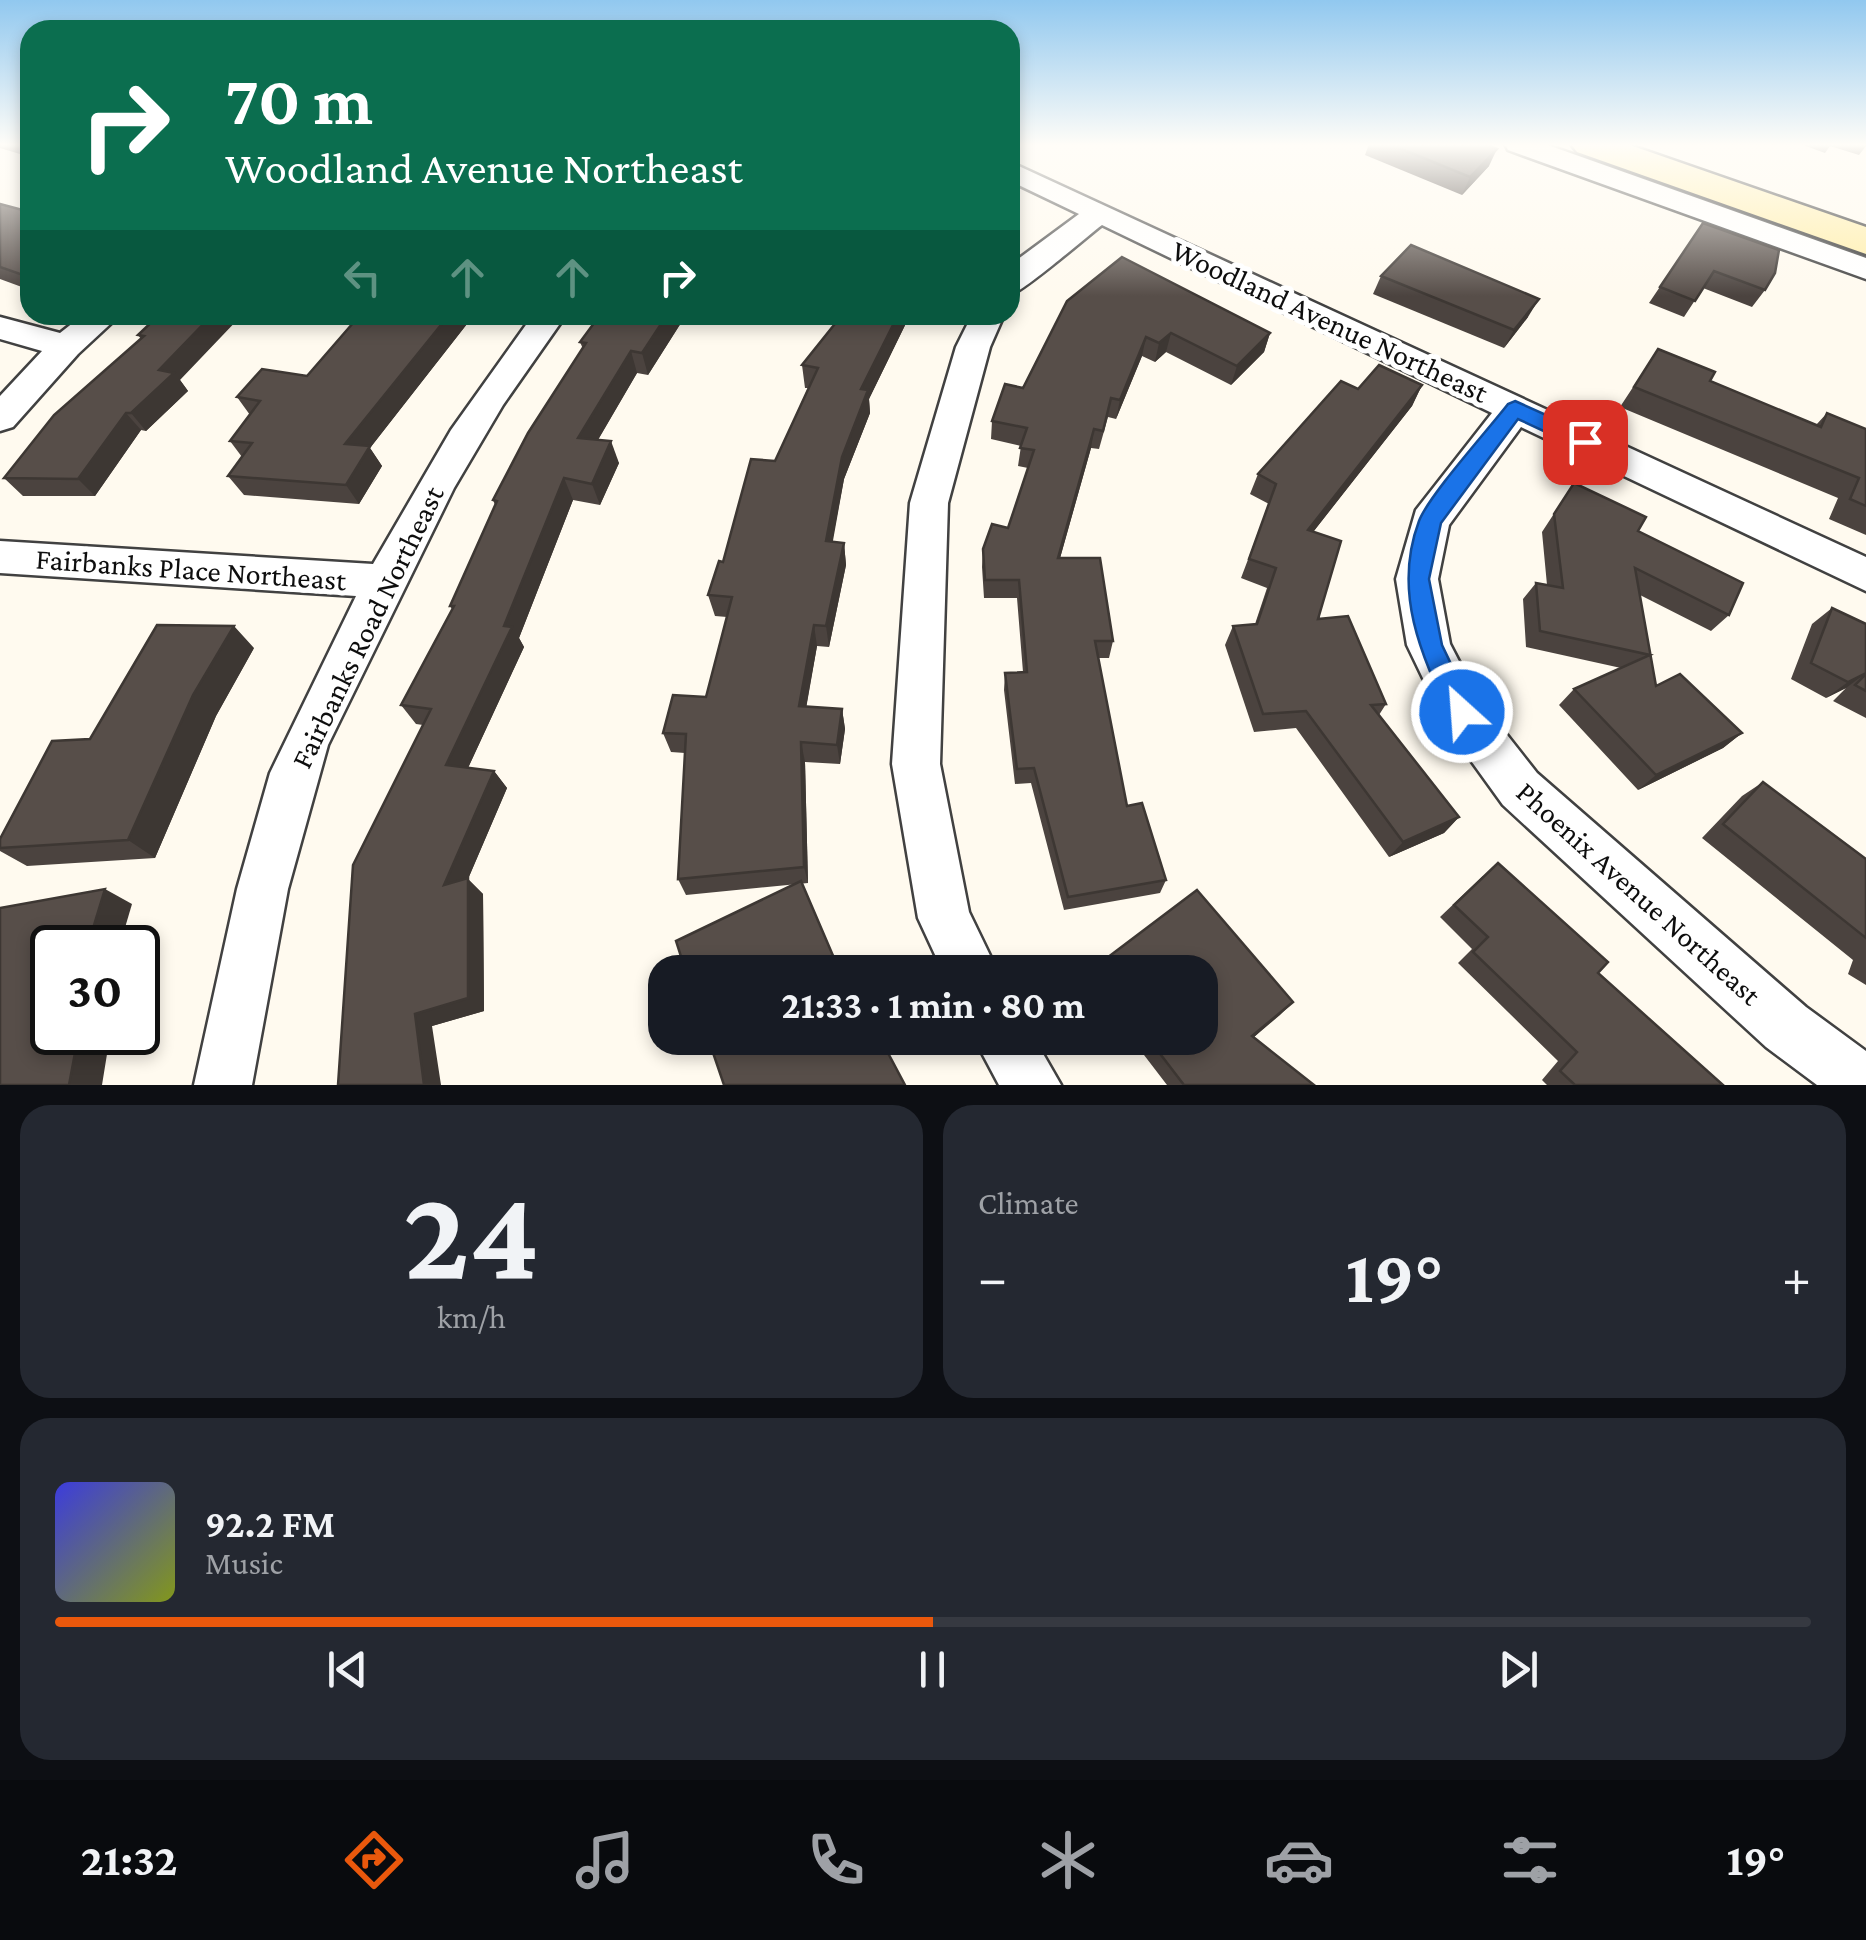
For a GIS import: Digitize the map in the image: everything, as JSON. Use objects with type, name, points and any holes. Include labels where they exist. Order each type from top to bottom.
[{"type":"main road","points":[[1734,195],[1866,241]]},
{"type":"main road","points":[[1829,195],[1866,207]]},
{"type":"street","name":"Woodland Avenue Northeast","points":[[1062,195],[1866,575]]},
{"type":"street","points":[[1659,195],[1866,269]]},
{"type":"street","points":[[1020,272],[1100,213]]},
{"type":"street","points":[[0,418],[66,346],[92,325]]},
{"type":"street","name":"Fairbanks Road Northeast","points":[[223,1085],[252,923],[295,769],[383,581],[502,377],[542,325]]},
{"type":"street","points":[[962,955],[944,918],[916,764],[930,503],[973,347],[983,325]]},
{"type":"street","points":[[0,328],[66,346]]},
{"type":"street","name":"Phoenix Avenue Northeast","points":[[1515,408],[1430,521],[1417,579],[1429,646],[1462,712],[1520,789],[1786,1028],[1864,1085]]},
{"type":"street","name":"Fairbanks Place Northeast","points":[[0,557],[383,581]]},
{"type":"street","points":[[1013,1055],[1032,1085]]},
{"type":"building","points":[[0,204],[20,209],[20,274],[0,267]]},
{"type":"building","points":[[1703,223],[1779,250],[1775,273],[1765,290],[1714,271],[1695,301],[1660,287]]},
{"type":"building","points":[[1411,245],[1539,299],[1514,330],[1381,276]]},
{"type":"building","points":[[1122,257],[1270,333],[1237,366],[1171,333],[1159,343],[1146,337],[1120,400],[1111,398],[1103,431],[1094,429],[1058,558],[1100,558],[1113,641],[1095,641],[1127,806],[1142,803],[1166,880],[1068,897],[1034,768],[1017,769],[1005,673],[1027,672],[1019,580],[985,580],[983,549],[992,524],[1008,528],[1034,450],[1020,448],[1027,428],[992,421],[1005,384],[1023,388],[1067,301]]},
{"type":"building","points":[[148,325],[202,325],[159,370],[174,373],[131,413],[126,413],[78,479],[4,478],[54,415],[144,336],[138,335]]},
{"type":"building","points":[[351,325],[441,325],[345,444],[370,446],[346,485],[228,476],[252,443],[230,441],[260,401],[237,397],[262,369],[307,376]]},
{"type":"building","points":[[593,325],[660,325],[642,353],[631,351],[578,438],[611,441],[592,484],[564,478],[504,626],[512,627],[446,765],[494,771],[444,885],[468,878],[468,998],[415,1014],[424,1085],[338,1085],[353,865],[431,709],[401,705],[454,606],[450,606],[497,501],[493,500],[528,433],[586,343],[580,342]]},
{"type":"building","points":[[834,325],[893,325],[861,389],[868,390],[842,457],[826,541],[844,543],[826,626],[814,625],[799,706],[842,709],[837,745],[801,742],[804,867],[678,879],[686,734],[663,733],[673,695],[706,697],[732,597],[708,595],[719,561],[723,562],[751,459],[775,461],[818,368],[802,365]]},
{"type":"building","points":[[1658,349],[1715,372],[1710,381],[1821,427],[1827,413],[1866,429],[1866,506],[1850,499],[1859,478],[1634,387]]},
{"type":"building","points":[[1379,365],[1422,385],[1308,530],[1341,541],[1318,619],[1348,616],[1386,704],[1371,705],[1459,817],[1403,842],[1306,711],[1263,714],[1233,626],[1257,624],[1276,568],[1249,559],[1276,484],[1258,474],[1341,381],[1358,389]]},
{"type":"building","points":[[1574,483],[1646,517],[1638,531],[1743,583],[1729,615],[1635,568],[1656,686],[1680,674],[1742,733],[1656,775],[1574,689],[1650,655],[1540,631],[1536,583],[1563,588],[1554,514]]},
{"type":"building","points":[[1832,608],[1866,624],[1866,673],[1848,682],[1811,663]]},
{"type":"building","points":[[157,625],[234,626],[193,695],[128,840],[0,848],[0,839],[52,741],[90,739]]},
{"type":"building","points":[[1866,674],[1866,691],[1855,685]]},
{"type":"building","points":[[1763,782],[1866,859],[1866,938],[1723,824]]},
{"type":"building","points":[[1498,863],[1608,962],[1598,973],[1723,1085],[1575,1085],[1560,1071],[1577,1052],[1473,952],[1488,937],[1454,905]]},
{"type":"building","points":[[801,881],[833,955],[681,955],[676,941]]},
{"type":"building","points":[[105,889],[94,925],[30,925],[30,1055],[75,1055],[69,1085],[0,1085],[0,908]]},
{"type":"building","points":[[1197,890],[1293,1002],[1252,1036],[1314,1085],[1184,1085],[1161,1055],[1218,1055],[1218,955],[1111,955]]},
{"type":"building","points":[[714,1055],[889,1055],[905,1085],[724,1085]]},
{"type":"route","points":[[1462,712],[1429,646],[1417,579],[1430,521],[1515,408],[1585,442]]}]
